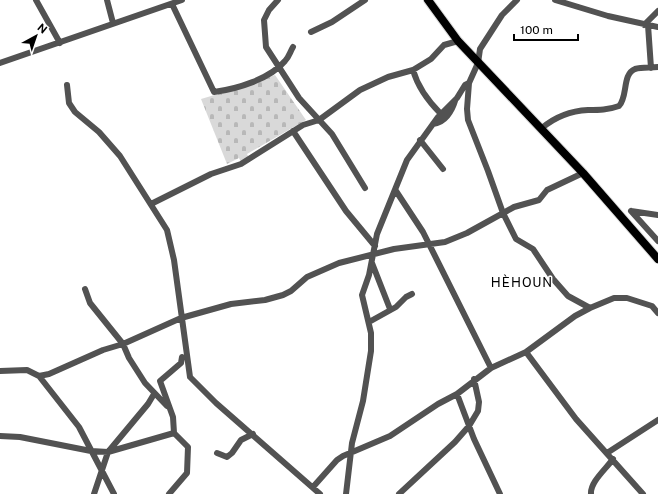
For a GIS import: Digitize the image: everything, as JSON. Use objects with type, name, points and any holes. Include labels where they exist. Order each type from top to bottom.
[{"type":"main road","points":[[428,0],[458,41],[542,128],[658,259]]},
{"type":"street","points":[[36,0],[60,43]]},
{"type":"street","points":[[107,0],[113,23]]},
{"type":"street","points":[[0,63],[182,0]]},
{"type":"street","points":[[278,0],[268,10],[263,27],[266,47],[299,98],[332,134],[365,188]]},
{"type":"street","points":[[311,32],[332,22],[365,0]]},
{"type":"street","points":[[517,0],[502,15],[480,49],[478,63],[469,83],[467,109],[468,120],[503,213],[516,239],[533,249],[553,279],[568,296],[590,308]]},
{"type":"street","points":[[555,0],[608,16],[658,27]]},
{"type":"street","points":[[172,4],[214,92],[249,83],[268,75],[285,62],[293,47]]},
{"type":"street","points":[[651,68],[646,25],[658,11]]},
{"type":"street","points":[[151,204],[212,174],[241,164],[303,125],[320,120],[360,90],[388,77],[413,70],[431,59],[444,45],[458,41]]},
{"type":"street","points":[[542,128],[553,120],[572,112],[604,110],[619,106],[624,98],[627,80],[632,72],[636,69],[658,68]]},
{"type":"street","points":[[413,70],[425,95],[441,114]]},
{"type":"street","points":[[346,494],[352,443],[363,402],[371,351],[369,322],[362,295],[372,263],[377,234],[396,191],[406,160],[441,114],[456,99],[465,85],[469,83]]},
{"type":"street","points":[[67,85],[68,103],[75,112],[99,132],[120,156],[167,230],[174,260],[190,377],[216,403],[320,494]]},
{"type":"street","points":[[433,124],[444,120],[453,108],[456,99]]},
{"type":"street","points":[[293,131],[346,211],[375,246]]},
{"type":"street","points":[[420,140],[443,168]]},
{"type":"street","points":[[39,376],[49,374],[103,350],[123,344],[181,318],[231,304],[265,300],[291,292],[307,277],[339,262],[394,248],[430,245],[444,242],[467,232],[514,207],[539,200],[547,190],[583,173]]},
{"type":"street","points":[[396,191],[430,245],[491,368]]},
{"type":"street","points":[[658,215],[631,211],[658,241]]},
{"type":"street","points":[[372,263],[390,309]]},
{"type":"street","points":[[85,289],[90,304],[123,344],[139,374],[154,394],[169,409]]},
{"type":"street","points":[[369,322],[412,294]]},
{"type":"street","points":[[313,487],[337,460],[351,452],[390,436],[438,404],[457,394],[474,379],[491,368],[526,352],[575,316],[590,308],[614,298],[627,298],[652,306],[658,313]]},
{"type":"street","points":[[526,352],[576,419],[643,494]]},
{"type":"street","points":[[169,494],[184,478],[188,469],[188,447],[174,433],[172,417],[160,381],[181,363],[182,357]]},
{"type":"street","points":[[0,371],[27,370],[39,376],[75,422],[114,494]]},
{"type":"street","points":[[399,494],[455,442],[469,426],[478,411],[479,402],[474,379]]},
{"type":"street","points":[[94,494],[108,452],[148,404],[154,394]]},
{"type":"street","points":[[457,394],[491,478],[500,494]]},
{"type":"street","points":[[607,453],[658,420]]},
{"type":"street","points":[[0,436],[40,440],[91,451],[108,452],[174,433]]},
{"type":"street","points":[[217,453],[227,457],[232,453],[241,440],[252,434]]},
{"type":"street","points":[[591,494],[591,489],[594,483],[613,459]]},
{"type":"green space","points":[[275,75],[306,120],[247,154],[249,158],[241,162],[239,158],[227,164],[201,99],[245,86]]},
{"type":"district","name":"HÈHOUN","points":[[522,282]]}]
